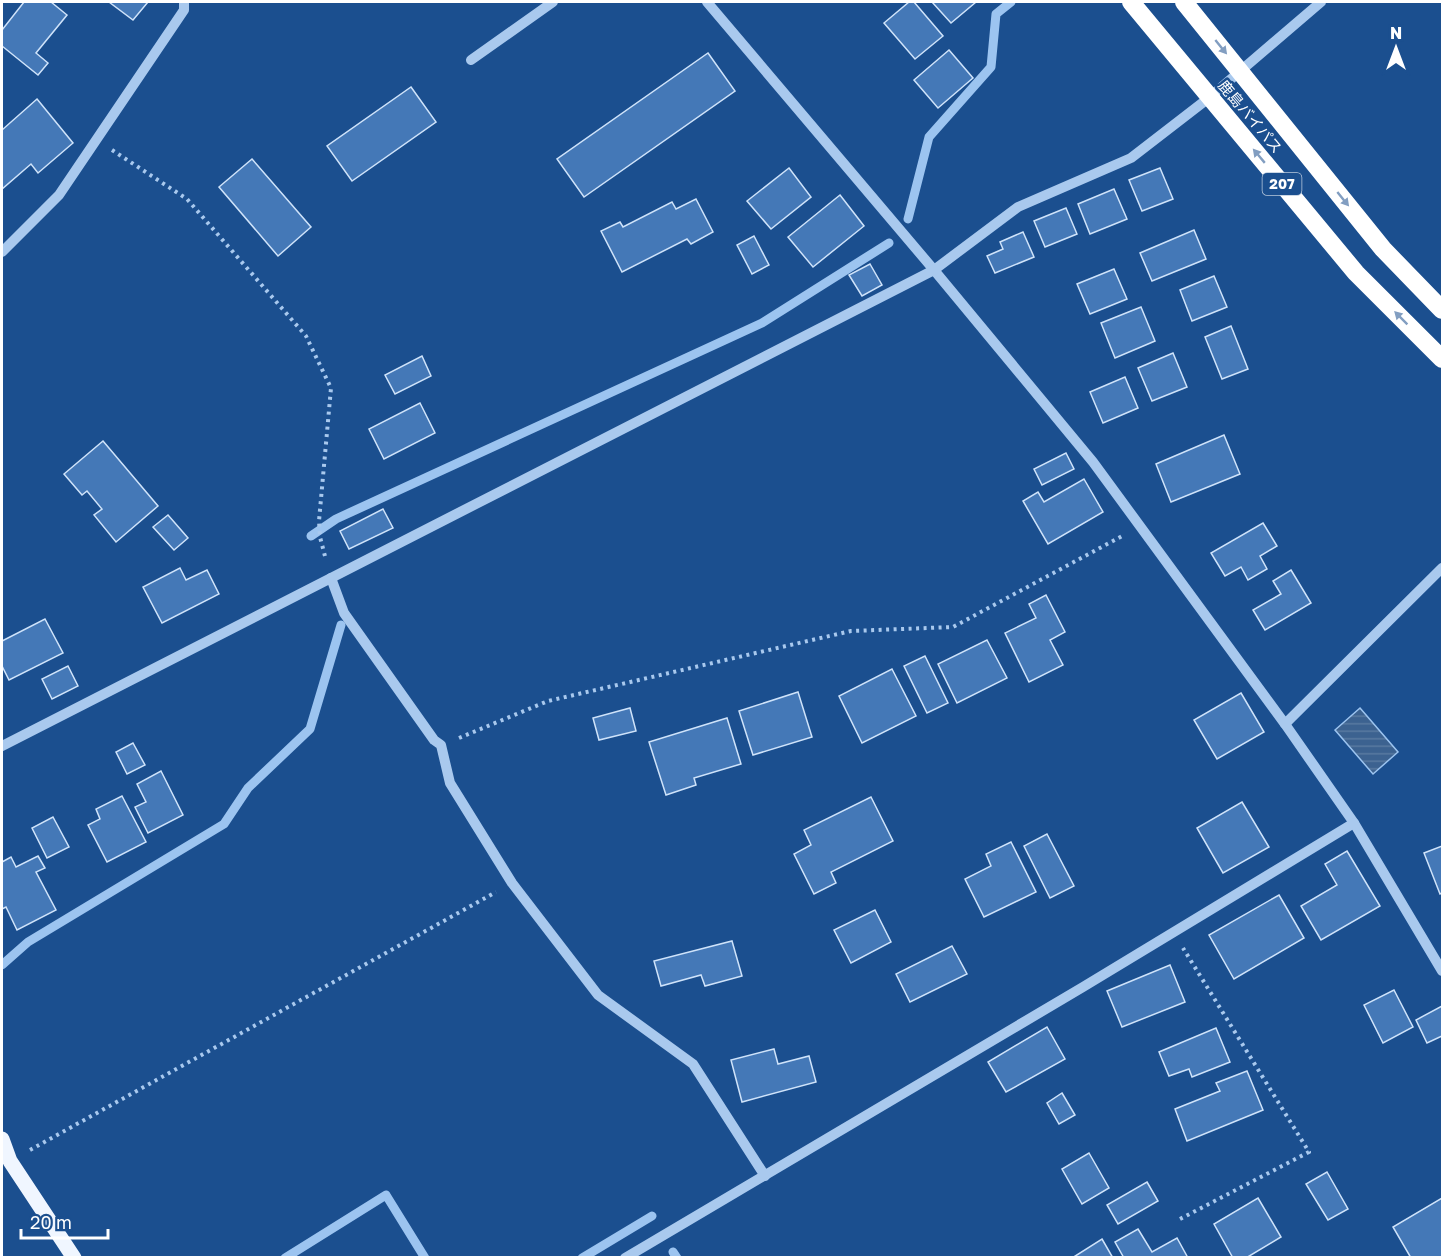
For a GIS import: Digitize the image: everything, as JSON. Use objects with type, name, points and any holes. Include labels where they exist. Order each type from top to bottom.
[{"type":"highway","name":"鹿島バイパス","points":[[1131,2],[1356,273],[1443,359]]},
{"type":"highway","name":"鹿島バイパス","points":[[1185,2],[1383,249],[1443,310]]},
{"type":"main road","points":[[2,1139],[4,1160],[74,1257]]},
{"type":"street","points":[[2,252],[59,195],[184,10],[184,2]]},
{"type":"street","points":[[471,60],[553,2]]},
{"type":"street","points":[[707,2],[1093,462],[1285,724],[1354,823],[1443,971]]},
{"type":"street","points":[[2,746],[934,270],[1018,207],[1131,158],[1210,97],[1321,2]]},
{"type":"street","points":[[1285,724],[1443,568]]},
{"type":"street","points":[[331,579],[344,613],[434,740],[441,745],[450,783],[512,883],[598,994],[693,1064],[765,1176]]},
{"type":"street","points":[[625,1257],[765,1176],[1354,823]]},
{"type":"path","points":[[96,140],[187,199],[306,336],[332,388],[319,521],[320,537]]},
{"type":"path","points":[[441,745],[560,698],[851,631],[953,627],[1140,526]]},
{"type":"path","points":[[4,1160],[512,883]]},
{"type":"path","points":[[1173,932],[1309,1152],[1180,1219]]},
{"type":"water","points":[[1360,708],[1398,752],[1373,774],[1335,730]]},
{"type":"building","points":[[24,2],[51,2],[67,15],[36,53],[48,63],[38,75],[2,46],[2,30]]},
{"type":"building","points":[[109,2],[148,2],[133,20]]},
{"type":"building","points":[[909,2],[914,2],[943,36],[915,59],[884,23]]},
{"type":"building","points":[[932,2],[976,2],[951,23]]},
{"type":"building","points":[[949,50],[973,78],[938,108],[914,80]]},
{"type":"building","points":[[708,53],[735,91],[584,197],[557,159]]},
{"type":"building","points":[[411,87],[436,122],[352,181],[327,146]]},
{"type":"building","points":[[37,99],[73,143],[38,173],[31,164],[2,189],[2,130]]},
{"type":"building","points":[[252,159],[311,227],[278,256],[219,187]]},
{"type":"building","points":[[789,168],[811,197],[771,229],[747,201]]},
{"type":"building","points":[[1160,168],[1173,199],[1142,211],[1129,180]]},
{"type":"building","points":[[1114,189],[1127,219],[1090,234],[1078,204]]},
{"type":"building","points":[[840,195],[864,226],[813,267],[788,237]]},
{"type":"building","points":[[696,199],[713,232],[691,244],[687,239],[622,272],[601,231],[620,222],[623,227],[672,202],[676,209]]},
{"type":"building","points":[[1066,208],[1077,234],[1045,247],[1034,221]]},
{"type":"building","points":[[1194,230],[1206,259],[1152,281],[1140,253]]},
{"type":"building","points":[[1023,232],[1034,257],[995,273],[987,256],[1003,249],[1000,242]]},
{"type":"building","points":[[754,236],[769,265],[752,274],[737,245]]},
{"type":"building","points":[[870,264],[882,285],[862,296],[849,275]]},
{"type":"building","points":[[1114,269],[1127,299],[1090,314],[1077,284]]},
{"type":"building","points":[[1214,276],[1227,307],[1192,321],[1180,290]]},
{"type":"building","points":[[1141,307],[1155,341],[1115,358],[1101,323]]},
{"type":"building","points":[[1231,326],[1248,369],[1222,379],[1205,337]]},
{"type":"building","points":[[1173,353],[1187,387],[1152,401],[1138,368]]},
{"type":"building","points":[[422,356],[431,376],[395,394],[385,375]]},
{"type":"building","points":[[1125,377],[1138,408],[1103,423],[1090,392]]},
{"type":"building","points":[[420,403],[435,433],[384,459],[369,429]]},
{"type":"building","points":[[1224,435],[1240,474],[1171,502],[1156,464]]},
{"type":"building","points":[[103,441],[158,506],[116,542],[94,515],[102,509],[87,491],[82,495],[64,474]]},
{"type":"building","points":[[1066,453],[1074,469],[1042,485],[1034,469]]},
{"type":"building","points":[[1084,479],[1103,512],[1048,544],[1023,501],[1038,492],[1044,502]]},
{"type":"building","points":[[383,509],[393,528],[349,549],[340,531]]},
{"type":"building","points":[[168,515],[188,538],[174,550],[153,527]]},
{"type":"building","points":[[1263,523],[1277,546],[1260,556],[1267,569],[1248,580],[1241,567],[1225,576],[1211,553]]},
{"type":"building","points":[[180,568],[186,580],[207,570],[219,594],[162,623],[143,587]]},
{"type":"building","points":[[1291,570],[1311,603],[1265,630],[1253,610],[1281,594],[1273,581]]},
{"type":"building","points":[[1046,595],[1065,632],[1050,640],[1063,665],[1029,682],[1005,633],[1036,618],[1029,604]]},
{"type":"building","points":[[45,619],[63,653],[9,680],[2,666],[2,641]]},
{"type":"building","points":[[987,640],[1007,678],[957,703],[938,664]]},
{"type":"building","points":[[925,656],[948,703],[927,713],[904,666]]},
{"type":"building","points":[[68,666],[78,686],[52,699],[42,679]]},
{"type":"building","points":[[892,669],[916,716],[862,743],[839,696]]},
{"type":"building","points":[[798,692],[812,737],[753,755],[739,711]]},
{"type":"building","points":[[1241,693],[1264,732],[1217,759],[1194,720]]},
{"type":"building","points":[[630,708],[636,731],[599,740],[593,718]]},
{"type":"building","points":[[727,718],[741,764],[694,778],[696,785],[666,795],[649,742]]},
{"type":"building","points":[[133,743],[145,765],[127,774],[116,752]]},
{"type":"building","points":[[161,771],[183,815],[148,833],[135,807],[146,802],[137,784]]},
{"type":"building","points":[[122,796],[146,842],[107,862],[88,825],[100,819],[96,809]]},
{"type":"building","points":[[871,797],[893,841],[831,872],[836,883],[814,894],[794,854],[811,845],[804,830]]},
{"type":"building","points":[[1242,802],[1269,847],[1223,873],[1197,828]]},
{"type":"building","points":[[53,817],[69,847],[47,858],[32,828]]},
{"type":"building","points":[[1047,834],[1074,886],[1050,898],[1024,846]]},
{"type":"building","points":[[1011,842],[1036,892],[984,917],[965,879],[991,866],[986,854]]},
{"type":"building","points":[[1442,846],[1442,893],[1440,894],[1424,853]]},
{"type":"building","points":[[1347,851],[1380,906],[1321,940],[1301,906],[1337,885],[1325,864]]},
{"type":"building","points":[[38,856],[45,868],[36,872],[56,910],[17,930],[6,907],[2,909],[2,862],[11,857],[16,867]]},
{"type":"building","points":[[1279,895],[1304,938],[1234,979],[1209,935]]},
{"type":"building","points":[[875,910],[891,942],[851,963],[834,930]]},
{"type":"building","points":[[732,941],[742,976],[705,986],[701,975],[661,986],[654,961]]},
{"type":"building","points":[[952,946],[967,974],[910,1002],[896,974]]},
{"type":"building","points":[[1170,965],[1185,1002],[1122,1027],[1107,991]]},
{"type":"building","points":[[1394,990],[1413,1027],[1383,1043],[1364,1005]]},
{"type":"building","points":[[1442,1006],[1442,1036],[1427,1043],[1416,1020]]},
{"type":"building","points":[[1047,1027],[1065,1059],[1006,1092],[988,1062]]},
{"type":"building","points":[[1216,1028],[1230,1062],[1192,1077],[1189,1069],[1169,1076],[1159,1052]]},
{"type":"building","points":[[774,1049],[778,1064],[809,1056],[816,1082],[742,1102],[731,1060]]},
{"type":"building","points":[[1247,1071],[1263,1110],[1187,1141],[1175,1109],[1220,1091],[1216,1083]]},
{"type":"building","points":[[1062,1093],[1075,1115],[1059,1124],[1047,1103]]},
{"type":"building","points":[[1089,1153],[1109,1188],[1082,1204],[1062,1169]]},
{"type":"building","points":[[1327,1172],[1348,1209],[1328,1220],[1306,1184]]},
{"type":"building","points":[[1147,1182],[1158,1201],[1118,1224],[1107,1205]]},
{"type":"building","points":[[1258,1198],[1281,1237],[1246,1258],[1233,1258],[1214,1224]]},
{"type":"building","points":[[1442,1198],[1442,1257],[1411,1258],[1393,1227]]},
{"type":"building","points":[[1138,1229],[1152,1252],[1177,1238],[1188,1258],[1124,1258],[1115,1242]]},
{"type":"building","points":[[1102,1239],[1113,1258],[1072,1258]]},
{"type":"waterway","points":[[908,219],[929,137],[991,67],[996,14],[1011,2]]},
{"type":"waterway","points":[[311,536],[336,519],[762,323],[889,243]]},
{"type":"waterway","points":[[2,965],[28,942],[224,824],[248,788],[310,729],[341,625]]},
{"type":"waterway","points":[[285,1258],[386,1195],[425,1258]]},
{"type":"waterway","points":[[582,1258],[652,1216]]},
{"type":"waterway","points":[[673,1252],[677,1258]]}]
